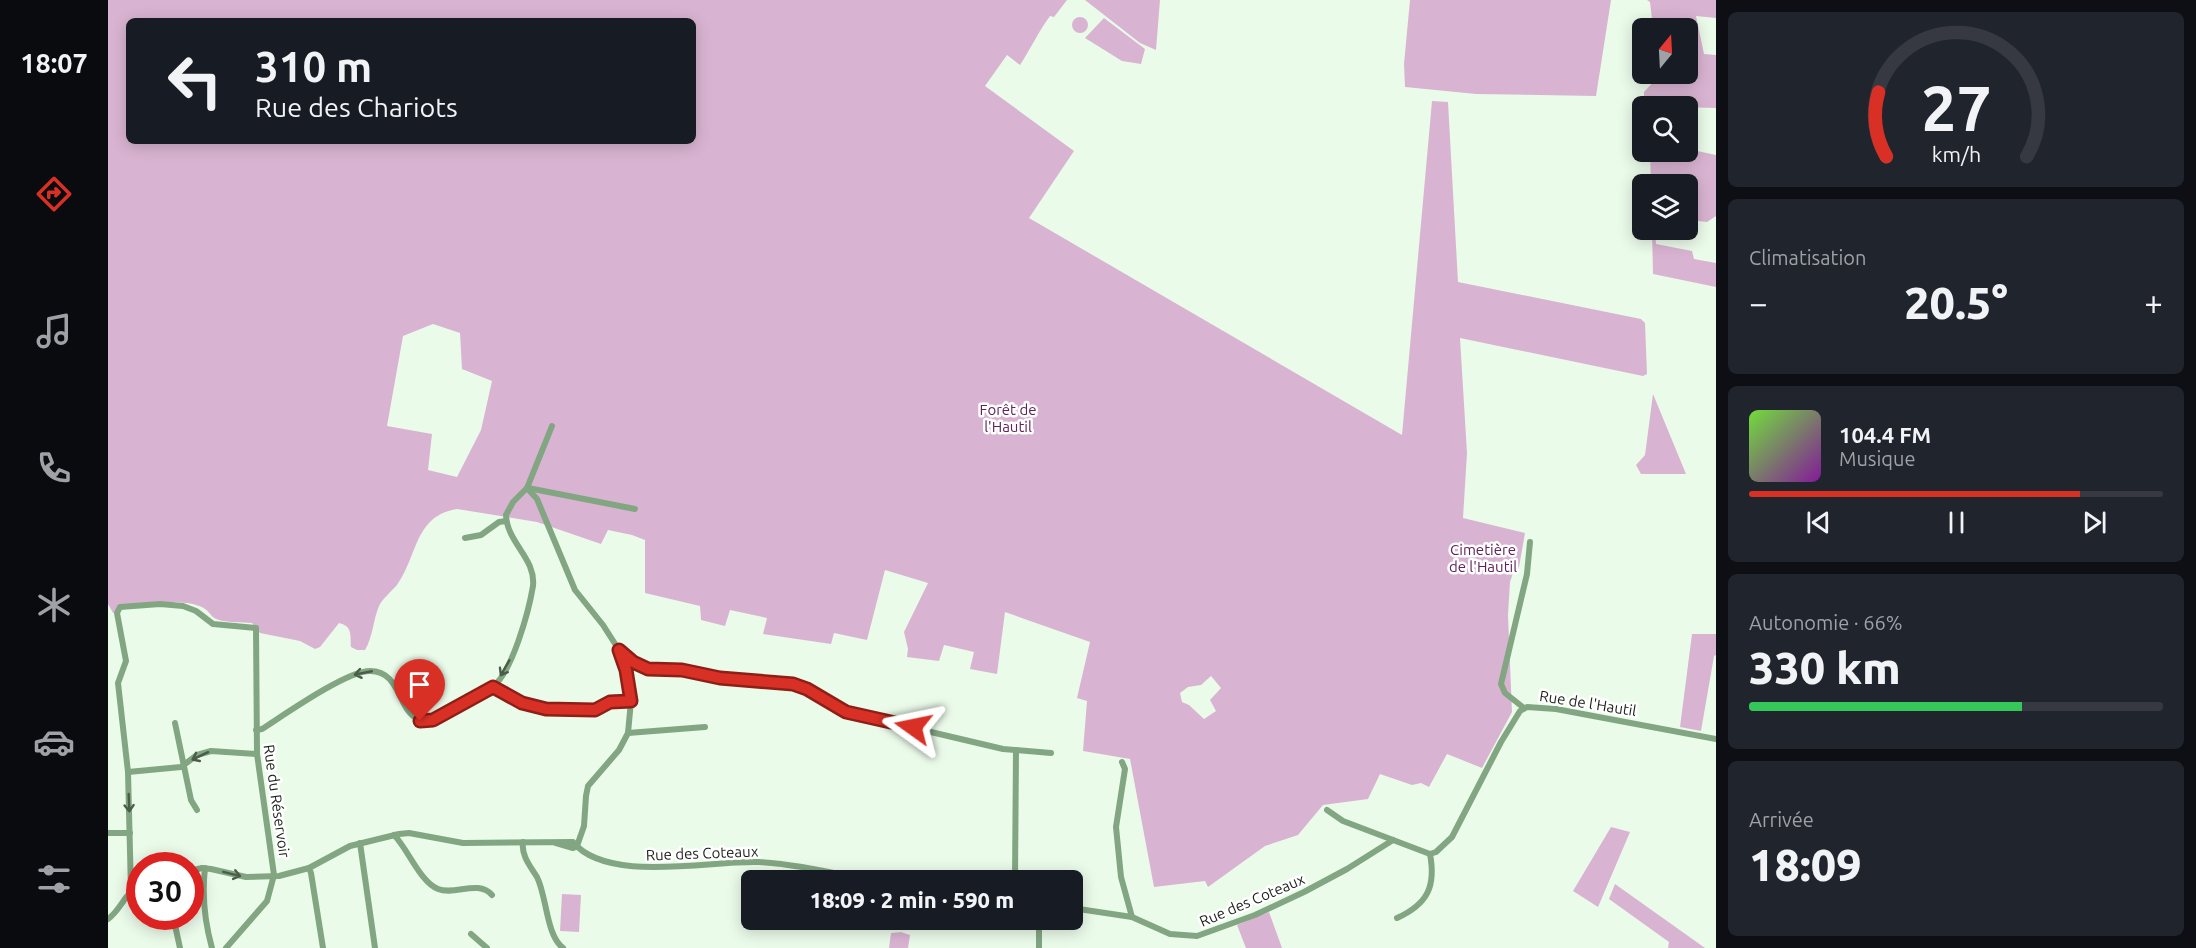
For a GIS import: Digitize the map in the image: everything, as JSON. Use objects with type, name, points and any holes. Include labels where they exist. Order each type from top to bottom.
[{"type":"street","points":[[256,730],[360,671],[373,671],[388,677],[412,716],[420,721],[433,720],[493,687],[516,649],[533,580],[529,564],[511,537],[506,515],[513,502],[527,488],[552,426]]},
{"type":"street","points":[[527,488],[635,509]]},
{"type":"street","points":[[212,948],[204,892],[205,868],[246,878],[279,876],[309,868],[339,851],[360,843],[409,833],[463,843],[573,842],[577,846],[584,826],[585,796],[588,786],[619,750],[628,733],[631,701],[626,670],[619,650],[603,625],[575,590],[537,499],[527,488]]},
{"type":"street","points":[[465,538],[481,535],[499,522],[506,521]]},
{"type":"street","points":[[1524,708],[1504,693],[1501,684],[1527,574],[1530,542]]},
{"type":"street","name":"Rue du Réservoir","points":[[128,772],[117,682],[126,662],[117,613],[120,607],[160,604],[183,606],[196,611],[213,624],[256,628],[257,754],[274,875]]},
{"type":"street","points":[[619,650],[633,662],[648,669],[682,670],[720,678],[793,684],[807,689],[846,712],[1003,749],[1052,753]]},
{"type":"street","points":[[493,687],[522,703],[538,708],[595,710],[610,702],[631,701]]},
{"type":"street","name":"Rue de l'Hautil","points":[[1430,854],[1436,852],[1452,837],[1501,742],[1524,708],[1531,706],[1556,709],[1716,739]]},
{"type":"street","points":[[175,723],[182,766],[191,800],[197,810]]},
{"type":"street","points":[[628,733],[705,727]]},
{"type":"street","points":[[1015,870],[1016,750]]},
{"type":"street","points":[[130,852],[128,772],[182,766],[197,755],[211,751],[257,754]]},
{"type":"street","points":[[1122,762],[1125,770],[1116,827],[1122,877],[1132,917]]},
{"type":"street","points":[[1327,810],[1343,821],[1430,854],[1432,886],[1423,899],[1397,918]]},
{"type":"street","points":[[108,833],[130,833]]},
{"type":"street","points":[[394,835],[403,843],[425,879],[435,888],[443,891],[478,888],[489,891],[492,895]]},
{"type":"street","name":"Rue des Coteaux","points":[[1083,910],[1132,917],[1170,934],[1185,937],[1197,936],[1214,932],[1304,892],[1347,869],[1393,840]]},
{"type":"street","points":[[523,842],[525,857],[542,888],[552,932],[563,948]]},
{"type":"street","points":[[360,843],[375,948]]},
{"type":"street","name":"Rue des Coteaux","points":[[577,846],[591,856],[626,867],[651,868],[722,862],[760,862],[820,870]]},
{"type":"street","points":[[309,868],[323,948]]},
{"type":"street","points":[[226,948],[267,901],[274,875]]},
{"type":"street","points":[[108,919],[116,914],[126,899]]},
{"type":"street","points":[[176,930],[180,948]]},
{"type":"street","points":[[1039,930],[1039,948]]},
{"type":"street","points":[[471,934],[487,948]]},
{"type":"green space","name":"Forêt de l'Hautil","points":[[108,0],[1067,0],[1054,17],[1050,16],[1020,65],[1007,55],[985,86],[1074,151],[1029,218],[1402,435],[1432,101],[1448,102],[1458,282],[1641,319],[1645,323],[1647,374],[1643,376],[1460,338],[1467,453],[1463,518],[1525,533],[1519,567],[1514,570],[1510,582],[1508,615],[1512,712],[1482,768],[1447,754],[1429,787],[1421,783],[1412,785],[1380,774],[1368,799],[1323,805],[1298,835],[1265,846],[1208,887],[1205,881],[1154,887],[1130,759],[1083,751],[1087,701],[1077,698],[1090,642],[1005,612],[997,674],[970,669],[974,652],[944,645],[939,661],[907,657],[908,649],[904,632],[928,583],[885,570],[867,640],[834,633],[831,644],[763,634],[767,618],[730,610],[725,626],[701,620],[700,606],[645,593],[645,540],[632,535],[608,530],[601,544],[537,522],[457,509],[443,513],[425,528],[404,574],[379,606],[365,650],[351,647],[349,629],[339,623],[320,647],[315,649],[300,641],[260,633],[252,623],[216,619],[205,609],[186,603],[146,604],[113,613],[108,604]],"holes":[[[433,324],[460,333],[462,369],[492,381],[481,430],[457,477],[428,470],[432,434],[387,426],[403,336]],[[1211,676],[1221,688],[1210,700],[1216,711],[1204,719],[1189,705],[1182,702],[1180,693],[1188,687],[1201,685]]]},
{"type":"green space","points":[[1085,0],[1160,0],[1156,50],[1140,43]]},
{"type":"green space","points":[[1410,0],[1611,0],[1596,96],[1476,94],[1405,87],[1404,64]]},
{"type":"green space","points":[[1647,0],[1716,0],[1716,18],[1696,16],[1696,18],[1652,18],[1650,2]]},
{"type":"green space","points":[[1077,17],[1083,17],[1088,25],[1086,31],[1077,33],[1072,28],[1072,22]]},
{"type":"green space","points":[[1104,18],[1145,49],[1141,64],[1122,61],[1085,38]]},
{"type":"green space","points":[[1698,26],[1704,54],[1716,55],[1716,108],[1698,108],[1698,96],[1644,96],[1644,92],[1651,84],[1698,84]]},
{"type":"green space","points":[[1698,151],[1716,155],[1716,216],[1707,222],[1698,221],[1698,174],[1651,174],[1650,162],[1698,162]]},
{"type":"green space","points":[[1652,240],[1656,240],[1656,244],[1692,251],[1694,259],[1716,263],[1716,287],[1653,274]]},
{"type":"green space","points":[[1653,394],[1686,474],[1641,474],[1636,465],[1645,455]]},
{"type":"green space","points":[[1692,634],[1716,634],[1716,655],[1701,731],[1680,727]]},
{"type":"green space","points":[[1611,827],[1630,832],[1598,907],[1573,891]]},
{"type":"green space","points":[[1615,884],[1705,948],[1668,948],[1669,942],[1609,899]]},
{"type":"green space","points":[[562,894],[581,895],[579,932],[560,931]]},
{"type":"green space","points":[[1269,912],[1282,948],[1246,948],[1237,925]]},
{"type":"green space","points":[[901,932],[910,935],[908,948],[889,948],[891,933]]},
{"type":"route","points":[[420,721],[433,720],[493,687],[522,703],[546,709],[589,711],[610,702],[631,701],[626,670],[619,650],[633,662],[648,669],[682,670],[720,678],[793,684],[807,689],[846,712],[913,727]]},
{"type":"park label","name":"Cimetière de l'Hautil","points":[[1483,558]]}]
